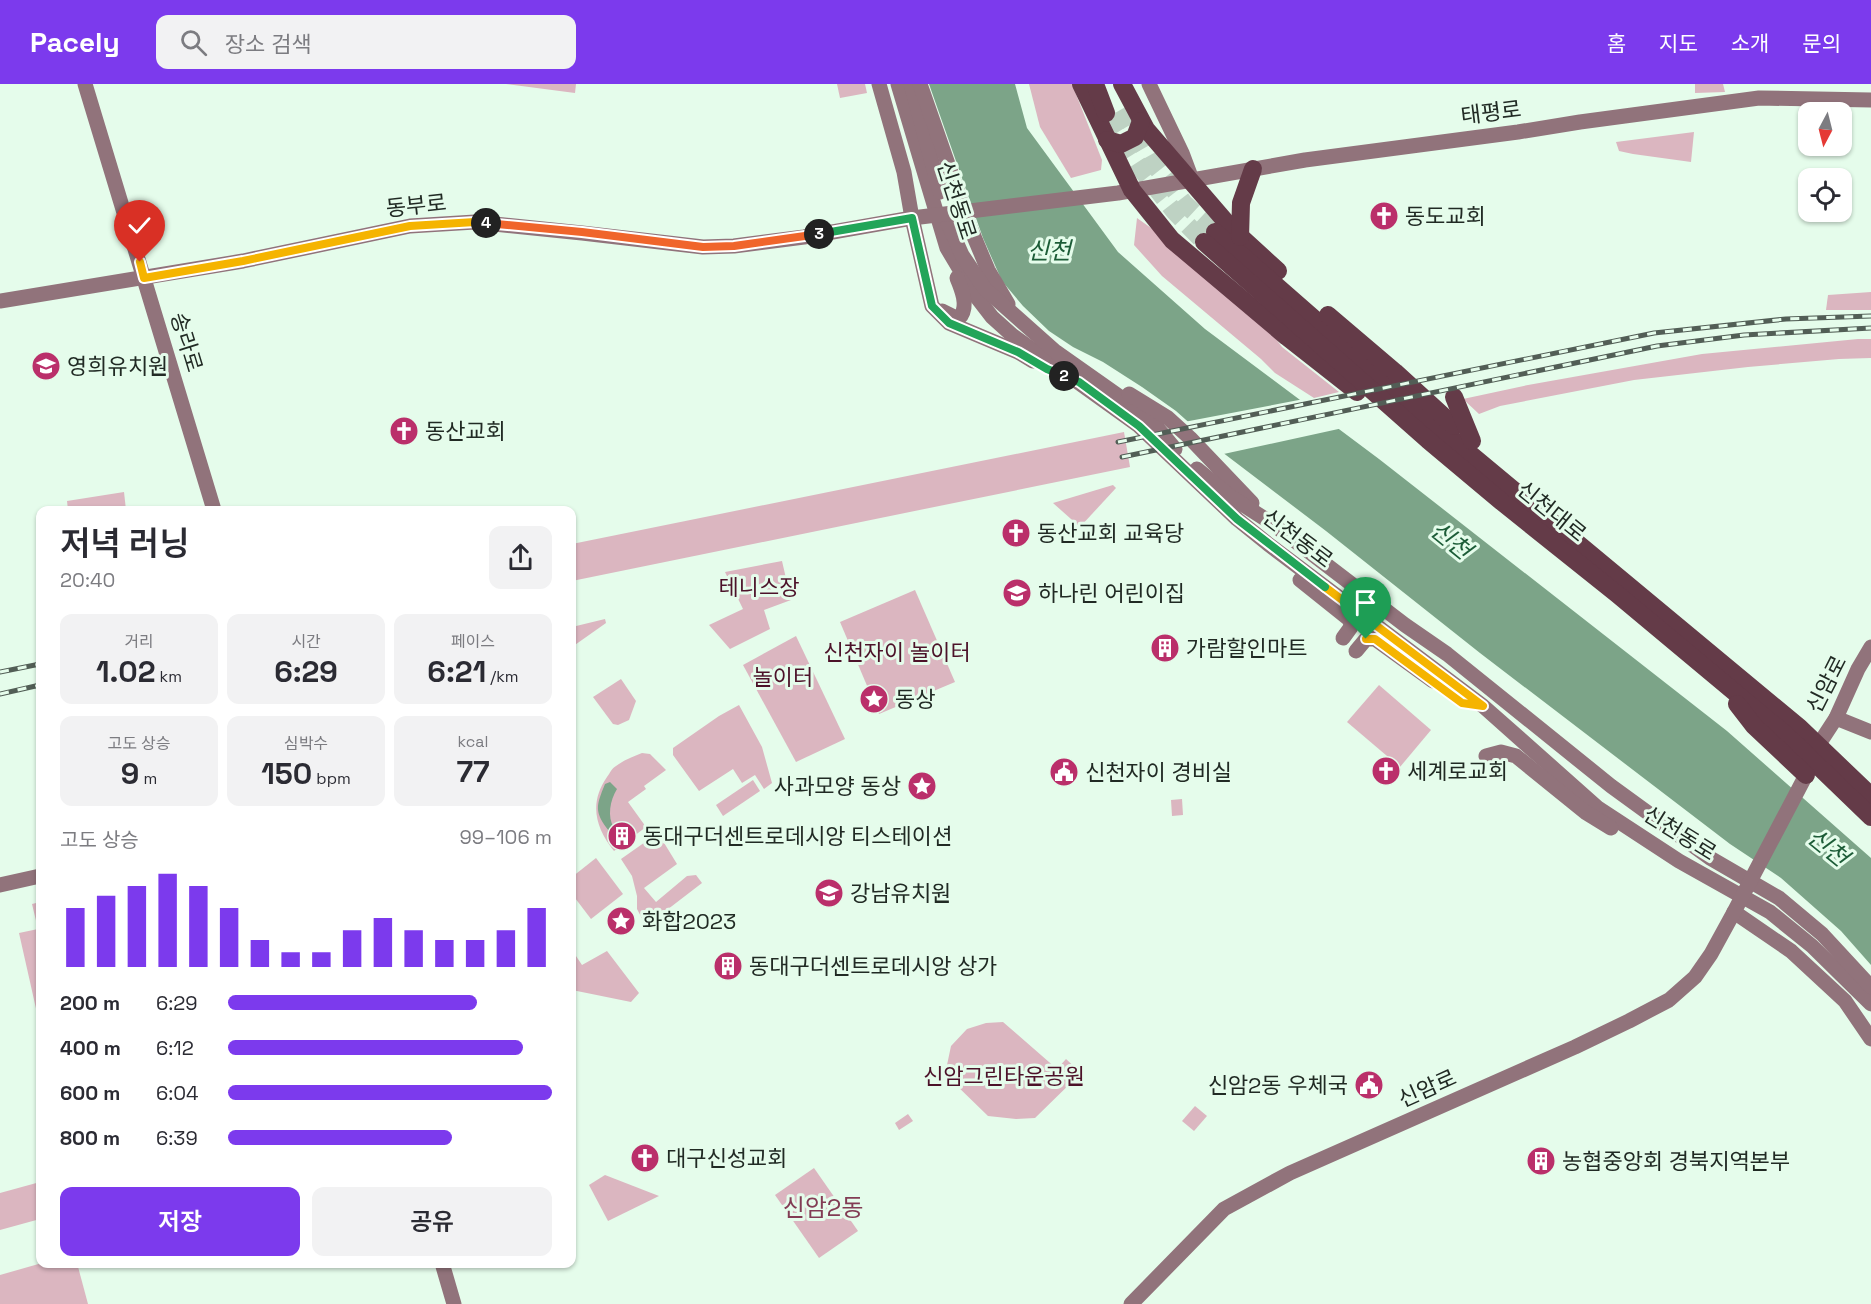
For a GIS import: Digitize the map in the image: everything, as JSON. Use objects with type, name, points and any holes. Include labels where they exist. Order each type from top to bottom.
[{"type":"highway","points":[[1081,84],[1107,140],[1125,192],[1172,240],[1287,337],[1374,406],[1469,474]]},
{"type":"highway","points":[[1095,84],[1115,113],[1111,84]]},
{"type":"highway","points":[[1122,84],[1146,129],[1190,180],[1222,234]]},
{"type":"highway","points":[[1107,140],[1121,144],[1135,137],[1141,121]]},
{"type":"highway","points":[[1222,234],[1241,203],[1253,169]]},
{"type":"highway","points":[[1196,259],[1199,236],[1214,225],[1472,441]]},
{"type":"highway","name":"신천대로","points":[[1222,234],[1490,471],[1508,496],[1617,594],[1786,735],[1871,817]]},
{"type":"highway","name":"신천대로","points":[[1222,234],[1469,474],[1508,496],[1800,728],[1871,796]]},
{"type":"highway","points":[[1454,397],[1472,441],[1490,471]]},
{"type":"highway","points":[[1708,676],[1734,700],[1754,726],[1806,775]]},
{"type":"main road","name":"송라로","points":[[85,84],[213,506]]},
{"type":"main road","name":"신천동로","points":[[879,84],[903,172],[932,306]]},
{"type":"main road","name":"신천동로","points":[[898,84],[947,248],[975,296],[992,317],[1012,335],[1139,426],[1237,519],[1483,706],[1598,808],[1679,861],[1770,912],[1812,946],[1871,1004]]},
{"type":"main road","name":"신천동로","points":[[910,84],[947,221],[962,255],[985,289],[1056,352],[1168,418],[1276,526],[1405,625],[1447,654],[1611,786],[1710,858],[1779,898],[1822,934],[1871,987]]},
{"type":"main road","points":[[920,84],[970,227],[988,270],[1016,316]]},
{"type":"main road","points":[[1149,84],[1182,153],[1190,180]]},
{"type":"main road","name":"태평로","points":[[1125,192],[1328,157],[1759,98],[1871,100]]},
{"type":"main road","name":"동부로","points":[[0,301],[243,261],[410,226],[475,222],[703,247],[734,246],[804,237],[912,218],[1125,192]]},
{"type":"main road","points":[[932,306],[954,316],[961,316],[964,312],[965,302],[947,248]]},
{"type":"main road","points":[[932,306],[949,323],[1018,352],[1047,369],[1079,382]]},
{"type":"main road","points":[[1276,526],[1268,544],[1274,560],[1350,620],[1351,627],[1342,638]]},
{"type":"main road","points":[[1356,651],[1366,639],[1375,639],[1462,703],[1483,706]]},
{"type":"main road","name":"신암로","points":[[1131,1304],[1224,1209],[1290,1173],[1575,1047],[1669,1000],[1695,977],[1711,954],[1734,912],[1871,647]]},
{"type":"main road","points":[[1836,718],[1871,732]]},
{"type":"main road","points":[[1486,756],[1501,752],[1516,756],[1585,812],[1619,833],[1679,861]]},
{"type":"main road","points":[[0,885],[36,877]]},
{"type":"main road","points":[[1734,912],[1791,951],[1845,1001],[1871,1039]]},
{"type":"main road","points":[[443,1268],[454,1304]]},
{"type":"green space","points":[[506,84],[576,84],[575,93]]},
{"type":"green space","points":[[837,84],[865,84],[867,93],[840,98]]},
{"type":"green space","points":[[1029,84],[1072,84],[1102,160],[1101,170],[1071,178],[1040,127]]},
{"type":"green space","points":[[1695,84],[1723,84],[1725,92],[1695,93]]},
{"type":"green space","points":[[1694,132],[1691,162],[1619,151],[1616,142]]},
{"type":"green space","points":[[1137,218],[1276,339],[1282,347],[1339,392],[1314,398],[1275,373],[1162,276],[1134,245]]},
{"type":"green space","points":[[1871,292],[1871,310],[1826,310],[1828,295]]},
{"type":"green space","points":[[1871,339],[1871,358],[1748,367],[1634,380],[1500,406],[1479,414],[1463,399],[1702,354]]},
{"type":"green space","points":[[1124,432],[1130,467],[576,580],[576,543]]},
{"type":"green space","points":[[1113,485],[1116,488],[1080,527],[1053,503]]},
{"type":"green space","points":[[124,492],[126,506],[68,506],[67,501]]},
{"type":"green space","name":"테니스장","points":[[782,561],[791,600],[764,610],[770,629],[730,649],[709,625],[743,609],[725,572]]},
{"type":"green space","name":"신천자이 놀이터","points":[[915,590],[955,682],[879,714],[840,622]]},
{"type":"green space","points":[[605,619],[606,623],[576,644],[576,626]]},
{"type":"green space","name":"놀이터","points":[[796,636],[845,739],[796,762],[743,665]]},
{"type":"green space","points":[[621,679],[636,701],[629,720],[618,725],[613,724],[593,697]]},
{"type":"green space","points":[[1379,685],[1431,730],[1400,767],[1347,722]]},
{"type":"green space","points":[[739,705],[762,747],[772,783],[764,789],[755,775],[742,783],[733,769],[699,791],[673,755],[673,748]]},
{"type":"green space","points":[[642,753],[650,754],[666,770],[644,786],[646,789],[628,802],[646,827],[614,851],[599,824],[596,806],[598,796],[613,768]]},
{"type":"green space","points":[[753,780],[760,791],[723,816],[716,805]]},
{"type":"green space","points":[[1182,799],[1183,815],[1172,816],[1171,800]]},
{"type":"green space","points":[[658,833],[677,864],[644,888],[656,902],[687,876],[696,875],[702,883],[646,926],[637,909],[637,896],[632,876],[621,859]]},
{"type":"green space","points":[[596,858],[623,894],[591,919],[576,899],[576,874]]},
{"type":"green space","points":[[36,903],[36,921],[32,904]]},
{"type":"green space","points":[[36,929],[36,1009],[19,933]]},
{"type":"green space","points":[[607,951],[639,993],[631,1002],[576,991],[576,956],[582,965]]},
{"type":"green space","name":"신암그린타운공원","points":[[1003,1022],[1057,1069],[1066,1059],[1081,1073],[1035,1118],[1016,1119],[988,1116],[952,1081],[947,1065],[951,1046],[967,1029],[986,1023]]},
{"type":"green space","points":[[1195,1106],[1207,1116],[1194,1131],[1182,1121]]},
{"type":"green space","points":[[908,1114],[913,1121],[899,1130],[895,1123]]},
{"type":"green space","points":[[814,1168],[858,1231],[819,1258],[775,1195]]},
{"type":"green space","points":[[605,1175],[659,1196],[608,1221],[589,1185]]},
{"type":"green space","points":[[36,1183],[36,1220],[0,1230],[0,1193]]},
{"type":"green space","points":[[36,1265],[36,1268],[78,1268],[88,1304],[0,1304],[0,1275]]},
{"type":"water","name":"신천","points":[[929,84],[1015,84],[1027,128],[1118,252],[1205,329],[1379,459],[1727,731],[1871,858],[1871,965],[1841,931],[1781,878],[1730,844],[1480,653],[1222,452],[1176,411],[1103,362],[1073,347],[1049,331],[1023,306],[1002,281],[983,238]]},
{"type":"water","points":[[610,782],[617,789],[610,808],[614,828],[609,831],[601,819],[598,804],[605,784]]},
{"type":"pier","points":[[1304,399],[1343,428],[1219,455],[1184,422]]},
{"type":"tunnel","points":[[1122,109],[1150,159],[1184,203],[1215,232]]},
{"type":"tunnel","points":[[1108,117],[1141,169],[1174,211],[1204,242]]},
{"type":"railway","points":[[1118,442],[1654,333],[1786,319],[1871,316]]},
{"type":"railway","points":[[1122,457],[1657,346],[1744,335],[1871,328]]},
{"type":"railway","points":[[0,672],[36,665]]},
{"type":"railway","points":[[0,694],[36,686]]},
{"type":"place","name":"동도교회","points":[[1384,216]]},
{"type":"place","name":"영희유치원","points":[[46,366]]},
{"type":"place","name":"동산교회","points":[[404,431]]},
{"type":"place","name":"동산교회 교육당","points":[[1016,533]]},
{"type":"place","name":"하나린 어린이집","points":[[1017,593]]},
{"type":"place","name":"가람할인마트","points":[[1165,648]]},
{"type":"place","name":"동상","points":[[874,699]]},
{"type":"place","name":"세계로교회","points":[[1386,771]]},
{"type":"place","name":"신천자이 경비실","points":[[1064,772]]},
{"type":"place","name":"사과모양 동상","points":[[922,786]]},
{"type":"place","name":"동대구더센트로데시앙 티스테이션","points":[[622,836]]},
{"type":"place","name":"강남유치원","points":[[829,893]]},
{"type":"place","name":"화합2023","points":[[621,921]]},
{"type":"place","name":"동대구더센트로데시앙 상가","points":[[728,966]]},
{"type":"place","name":"신암2동 우체국","points":[[1369,1085]]},
{"type":"place","name":"대구신성교회","points":[[645,1158]]},
{"type":"place","name":"농협중앙회 경북지역본부","points":[[1541,1161]]},
{"type":"district","name":"신암2동","points":[[823,1207]]},
{"type":"route","points":[[140,262],[144,278],[243,261],[410,226],[475,222],[703,247],[734,246],[804,237],[912,218],[932,306],[949,323],[1018,352],[1047,369],[1079,382],[1139,426],[1237,519],[1268,544],[1483,706],[1462,703],[1375,639],[1366,639]]}]
